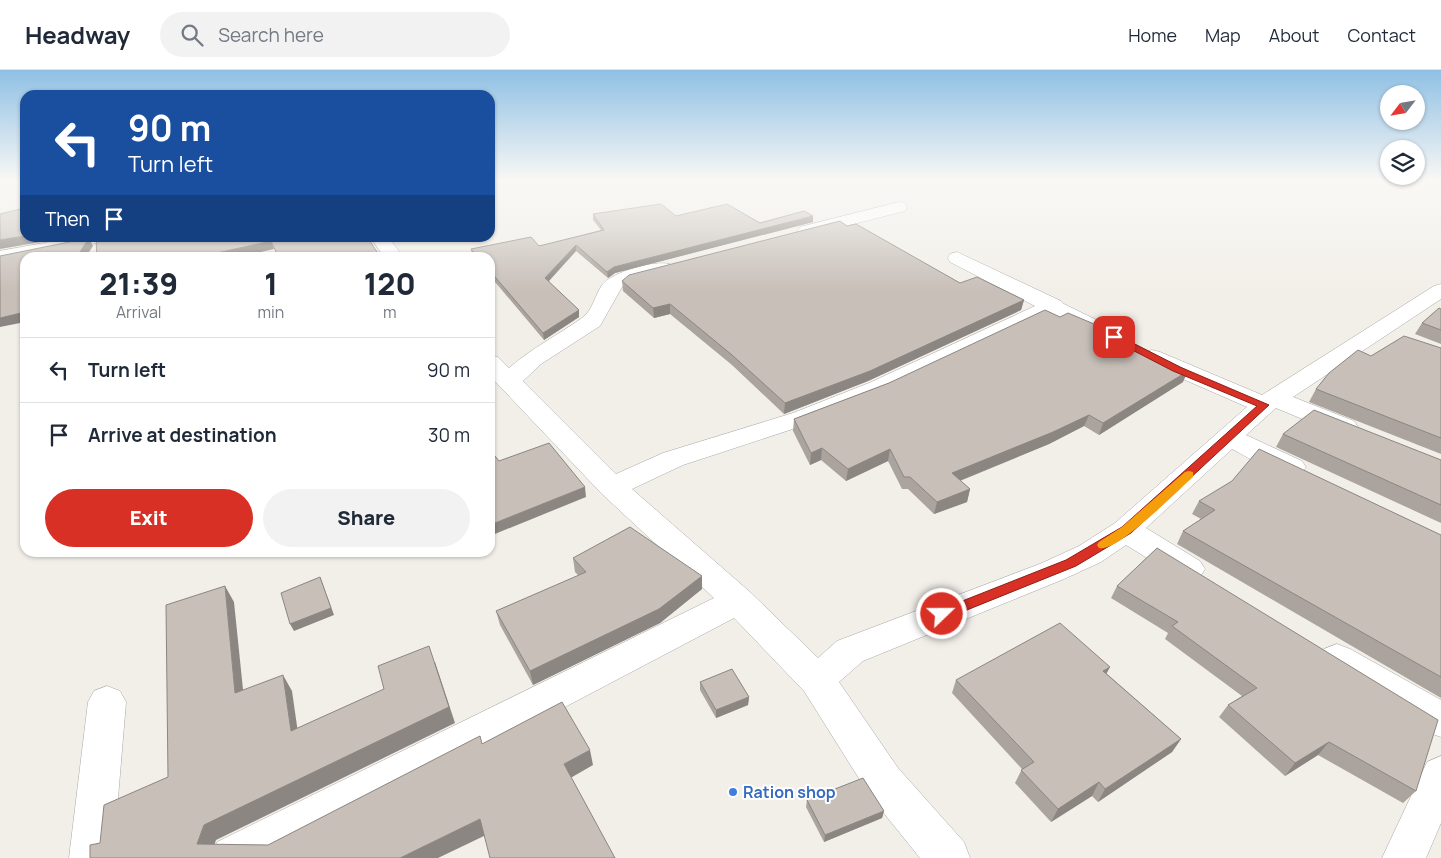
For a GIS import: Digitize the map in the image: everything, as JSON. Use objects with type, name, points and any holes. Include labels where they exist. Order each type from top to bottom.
[{"type":"street","points":[[784,237],[862,217]]},
{"type":"street","points":[[34,252],[103,242]]},
{"type":"street","points":[[0,257],[20,254]]},
{"type":"street","points":[[957,258],[1054,305],[1176,369],[1226,390],[1270,402],[1367,436]]},
{"type":"street","points":[[679,264],[622,279],[612,284],[598,315],[555,346],[533,359],[500,372],[624,481],[817,680],[884,782],[948,858]]},
{"type":"street","points":[[817,680],[850,651],[1071,563],[1126,530],[1270,402],[1393,336],[1441,290]]},
{"type":"street","points":[[624,481],[673,459],[794,421],[870,391],[1054,305]]},
{"type":"street","points":[[1230,438],[1318,480]]},
{"type":"street","points":[[1126,530],[1219,587]]},
{"type":"street","points":[[233,858],[738,600]]},
{"type":"street","points":[[1312,644],[1441,720]]},
{"type":"street","points":[[91,858],[107,702]]},
{"type":"street","points":[[1404,858],[1441,774]]},
{"type":"building","points":[[0,217],[20,217],[20,237],[0,240]]},
{"type":"building","points":[[595,217],[749,217],[760,223],[783,217],[810,217],[614,267],[607,272],[576,245],[545,278],[579,310],[543,333],[495,277],[495,252],[473,252],[471,249],[531,237],[539,246],[604,230]]},
{"type":"building","points":[[840,221],[847,226],[856,224],[960,283],[977,277],[1024,300],[870,371],[785,403],[732,355],[670,304],[653,308],[622,281],[629,275]]},
{"type":"building","points":[[69,242],[86,242],[80,252],[20,252],[20,313],[0,318],[0,256]]},
{"type":"building","points":[[96,242],[266,242],[221,252],[97,252]]},
{"type":"building","points":[[271,242],[371,242],[377,252],[276,252]]},
{"type":"building","points":[[1439,308],[1441,309],[1441,330],[1422,323]]},
{"type":"building","points":[[1045,310],[1060,317],[1068,313],[1094,324],[1188,371],[1103,423],[1089,415],[1053,432],[952,473],[970,489],[937,502],[910,477],[904,477],[890,449],[848,469],[822,448],[811,453],[794,419],[889,383]]},
{"type":"building","points":[[1404,336],[1441,348],[1441,438],[1316,389],[1329,373],[1358,350],[1371,356]]},
{"type":"building","points":[[1314,410],[1441,460],[1441,505],[1283,434]]},
{"type":"building","points":[[549,443],[585,487],[495,523],[495,456],[499,461]]},
{"type":"building","points":[[1259,449],[1441,535],[1441,677],[1183,531],[1215,510],[1199,501],[1232,481]]},
{"type":"building","points":[[630,527],[702,576],[659,609],[530,671],[496,611],[586,572],[573,558]]},
{"type":"building","points":[[1157,548],[1438,720],[1416,791],[1329,742],[1295,763],[1228,705],[1257,688],[1172,626],[1178,622],[1117,586]]},
{"type":"building","points":[[320,577],[331,608],[290,624],[281,593]]},
{"type":"building","points":[[225,586],[235,693],[283,675],[291,731],[384,689],[378,666],[429,646],[449,707],[204,825],[197,844],[268,845],[480,736],[482,744],[562,702],[590,750],[564,764],[615,858],[490,858],[480,819],[400,858],[90,858],[90,845],[100,843],[104,805],[168,777],[166,605]]},
{"type":"building","points":[[1060,623],[1110,667],[1103,671],[1181,739],[1105,789],[1099,782],[1058,809],[1021,770],[1034,762],[956,680]]},
{"type":"building","points":[[732,669],[749,697],[716,710],[700,682]]},
{"type":"building","points":[[863,778],[884,811],[825,835],[807,800]]},
{"type":"slow traffic","points":[[1103,545],[1126,530],[1189,475]]},
{"type":"place","name":"Ration shop","points":[[733,792]]},
{"type":"route","points":[[942,614],[1090,554],[1126,530],[1230,438],[1264,405],[1176,369],[1114,337]]}]
